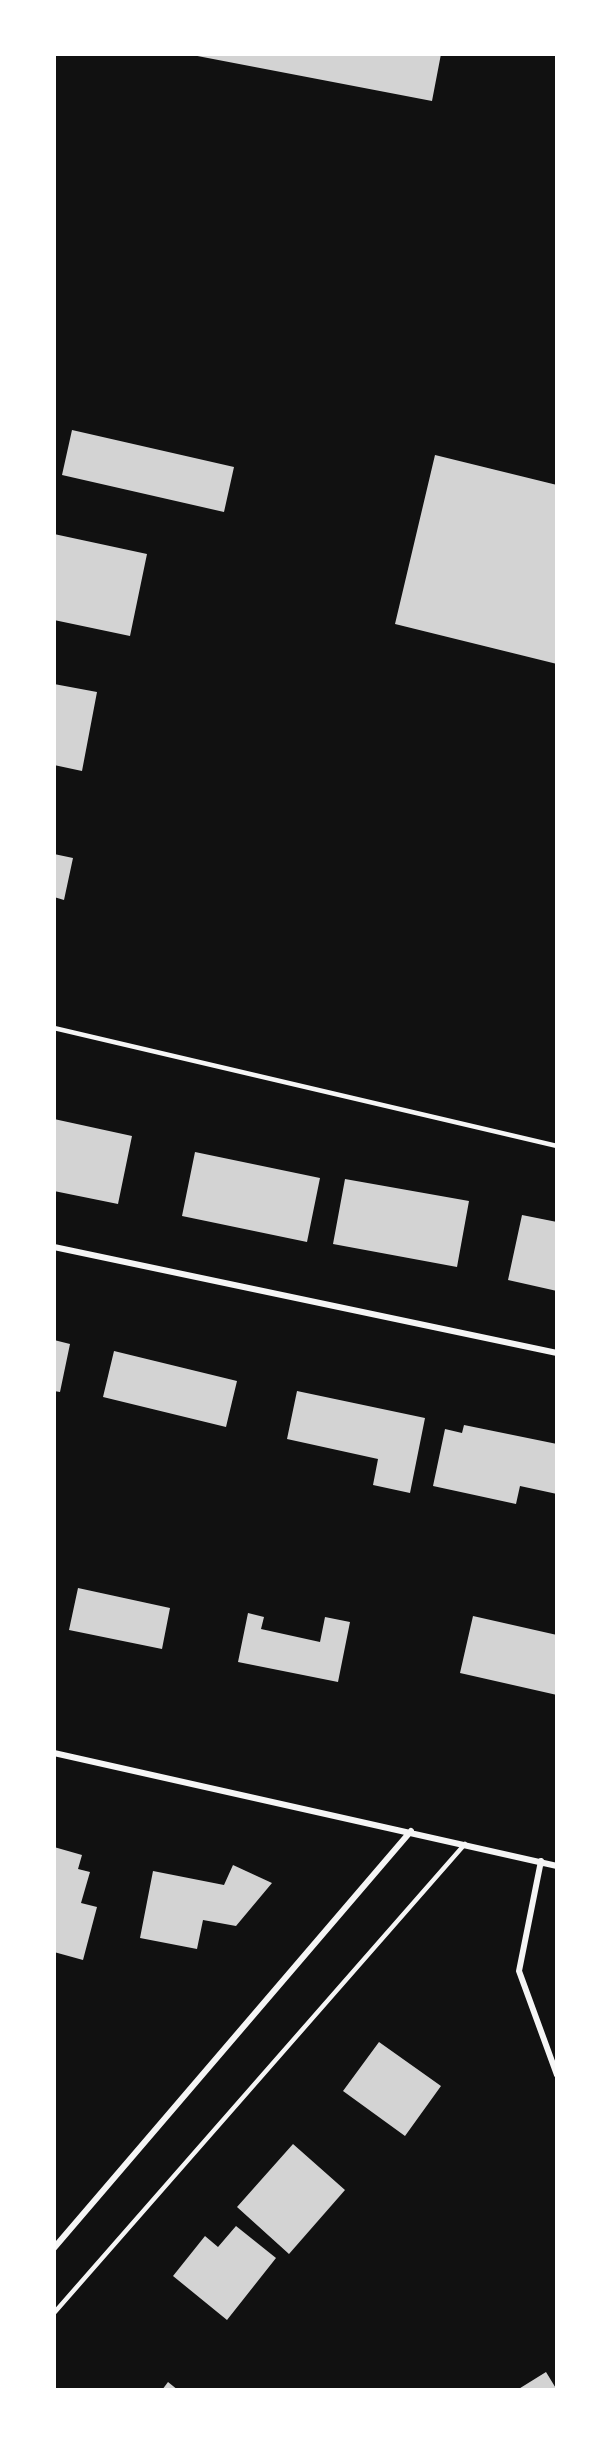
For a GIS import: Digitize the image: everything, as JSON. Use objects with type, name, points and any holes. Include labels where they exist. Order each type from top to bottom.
[{"type":"street","points":[[54,1246],[557,1353]]},
{"type":"street","points":[[54,1754],[557,1866]]},
{"type":"street","points":[[54,2248],[411,1832]]},
{"type":"street","points":[[541,1862],[519,1971],[557,2075]]},
{"type":"lane","points":[[54,1028],[557,1146]]},
{"type":"lane","points":[[54,2313],[465,1844]]},
{"type":"building","points":[[187,54],[441,54],[432,101]]},
{"type":"building","points":[[72,430],[234,467],[224,512],[62,475]]},
{"type":"building","points":[[435,455],[557,485],[557,664],[395,624]]},
{"type":"building","points":[[54,534],[147,554],[130,636],[54,620]]},
{"type":"building","points":[[54,684],[97,692],[82,771],[54,765]]},
{"type":"building","points":[[54,854],[73,858],[64,900],[54,897]]},
{"type":"building","points":[[54,1119],[132,1136],[118,1204],[54,1191]]},
{"type":"building","points":[[195,1152],[320,1178],[307,1242],[182,1216]]},
{"type":"building","points":[[345,1179],[469,1201],[457,1267],[333,1244]]},
{"type":"building","points":[[522,1215],[557,1222],[557,1291],[508,1280]]},
{"type":"building","points":[[54,1340],[70,1344],[60,1392],[54,1391]]},
{"type":"building","points":[[114,1351],[237,1381],[226,1427],[103,1397]]},
{"type":"building","points":[[297,1391],[425,1418],[410,1493],[373,1485],[378,1459],[287,1439]]},
{"type":"building","points":[[464,1425],[557,1444],[557,1494],[520,1486],[516,1504],[433,1486],[445,1429],[462,1433]]},
{"type":"building","points":[[78,1588],[170,1608],[162,1649],[69,1630]]},
{"type":"building","points":[[248,1613],[264,1617],[261,1629],[320,1642],[325,1617],[350,1622],[338,1682],[238,1662]]},
{"type":"building","points":[[473,1616],[557,1635],[557,1695],[460,1673]]},
{"type":"building","points":[[54,1847],[82,1855],[78,1869],[90,1872],[81,1903],[97,1907],[83,1960],[54,1952]]},
{"type":"building","points":[[233,1865],[272,1883],[236,1926],[203,1920],[197,1949],[140,1938],[153,1871],[224,1885]]},
{"type":"building","points":[[379,2042],[441,2086],[405,2136],[343,2091]]},
{"type":"building","points":[[293,2144],[345,2190],[289,2254],[237,2207]]},
{"type":"building","points":[[236,2226],[276,2258],[227,2320],[173,2276],[205,2236],[218,2247]]},
{"type":"building","points":[[546,2372],[557,2390],[517,2390]]},
{"type":"building","points":[[168,2382],[178,2390],[162,2390]]}]
